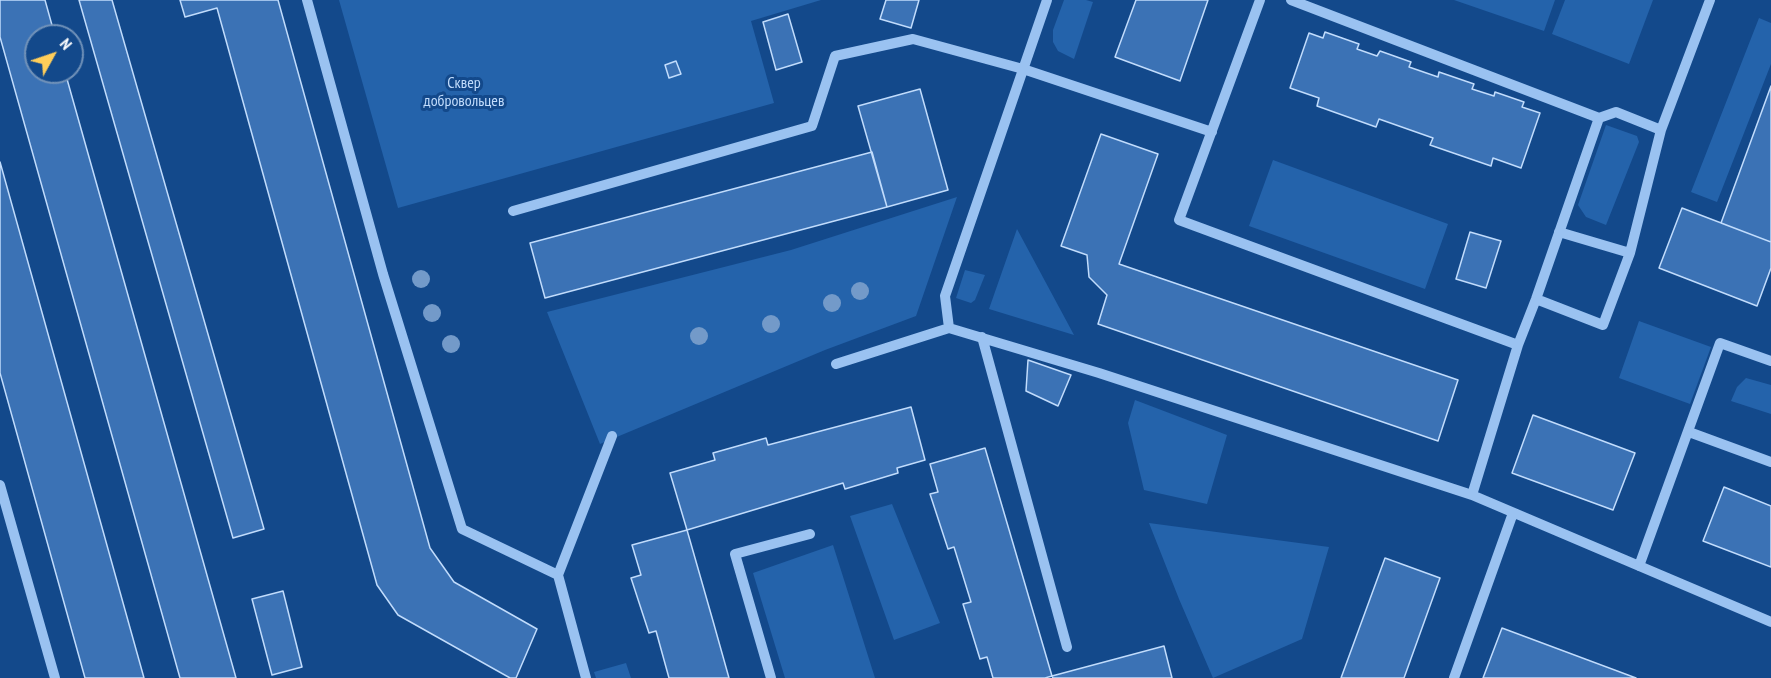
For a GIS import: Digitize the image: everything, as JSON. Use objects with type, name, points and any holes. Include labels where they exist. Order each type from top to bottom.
[{"type":"lane","points":[[307,0],[383,274],[462,529],[558,575]]},
{"type":"lane","points":[[949,328],[945,296],[1047,0]]},
{"type":"lane","points":[[1260,0],[1179,220],[1518,345]]},
{"type":"lane","points":[[1291,0],[1599,118],[1616,112],[1661,130]]},
{"type":"lane","points":[[1536,299],[1603,325],[1630,253],[1661,130],[1710,0]]},
{"type":"lane","points":[[513,211],[812,126],[835,56],[913,39],[1023,69],[1212,132]]},
{"type":"lane","points":[[1472,495],[1518,345],[1599,118]]},
{"type":"lane","points":[[1559,232],[1630,253]]},
{"type":"lane","points":[[836,364],[949,328],[982,337],[1472,495],[1771,622]]},
{"type":"lane","points":[[982,337],[1067,647]]},
{"type":"lane","points":[[1639,566],[1720,343],[1771,361]]},
{"type":"lane","points":[[1689,432],[1771,462]]},
{"type":"lane","points":[[586,678],[558,575],[612,436]]},
{"type":"lane","points":[[0,485],[55,678]]},
{"type":"lane","points":[[1454,678],[1513,513]]},
{"type":"lane","points":[[771,678],[735,554],[810,534]]},
{"type":"green space","name":"Сквер добровольцев","points":[[339,0],[821,0],[751,21],[774,103],[398,208]]},
{"type":"green space","points":[[1064,0],[1093,2],[1074,59],[1058,51],[1053,42],[1053,30]]},
{"type":"green space","points":[[1454,0],[1555,0],[1544,31]]},
{"type":"green space","points":[[1565,0],[1653,0],[1629,64],[1552,34]]},
{"type":"green space","points":[[1759,18],[1771,23],[1771,64],[1717,202],[1691,192]]},
{"type":"green space","points":[[1606,125],[1637,136],[1639,142],[1606,225],[1586,217],[1578,205]]},
{"type":"green space","points":[[1273,160],[1448,224],[1425,289],[1249,226]]},
{"type":"green space","points":[[957,197],[916,316],[825,350],[600,444],[547,312],[791,250]]},
{"type":"green space","points":[[1017,229],[1074,335],[989,309]]},
{"type":"green space","points":[[965,270],[985,275],[975,300],[971,303],[956,298]]},
{"type":"green space","points":[[1639,321],[1711,347],[1690,404],[1619,378]]},
{"type":"green space","points":[[1746,378],[1771,385],[1771,414],[1731,401],[1737,387]]},
{"type":"green space","points":[[1135,400],[1227,435],[1207,504],[1144,490],[1128,423]]},
{"type":"green space","points":[[892,504],[940,623],[894,640],[850,516]]},
{"type":"green space","points":[[1149,523],[1329,547],[1302,639],[1213,678]]},
{"type":"green space","points":[[833,545],[875,678],[785,678],[753,573]]},
{"type":"green space","points":[[626,663],[631,678],[596,678],[594,672]]},
{"type":"building","points":[[0,0],[45,0],[52,24],[24,24],[24,84],[68,84],[236,678],[180,678],[0,37]]},
{"type":"building","points":[[79,0],[112,0],[264,529],[233,538]]},
{"type":"building","points":[[180,0],[278,0],[430,548],[454,582],[537,629],[516,678],[510,678],[398,615],[377,585],[217,8],[185,17]]},
{"type":"building","points":[[886,0],[919,0],[911,28],[880,19]]},
{"type":"building","points":[[1136,0],[1208,0],[1180,81],[1115,57]]},
{"type":"building","points":[[788,14],[802,62],[776,70],[763,22]]},
{"type":"building","points":[[1325,32],[1359,44],[1357,49],[1377,56],[1380,51],[1411,62],[1409,67],[1438,77],[1439,72],[1474,84],[1472,89],[1494,96],[1495,92],[1524,102],[1522,107],[1540,113],[1521,168],[1493,158],[1491,166],[1430,145],[1433,138],[1379,119],[1376,127],[1317,106],[1319,98],[1290,88],[1309,33],[1323,38]]},
{"type":"building","points":[[676,61],[681,74],[669,78],[665,65]]},
{"type":"building","points":[[1771,86],[1771,242],[1721,223]]},
{"type":"building","points":[[920,89],[948,190],[887,207],[858,106]]},
{"type":"building","points":[[1101,134],[1158,154],[1119,264],[1458,380],[1438,441],[1098,324],[1107,295],[1089,277],[1087,255],[1061,246]]},
{"type":"building","points":[[872,152],[887,207],[545,298],[530,243]]},
{"type":"building","points":[[0,162],[144,678],[85,678],[0,373]]},
{"type":"building","points":[[1682,208],[1771,242],[1771,268],[1757,306],[1659,268]]},
{"type":"building","points":[[1470,232],[1501,241],[1486,288],[1456,279]]},
{"type":"building","points":[[1028,360],[1071,375],[1058,406],[1026,391]]},
{"type":"building","points":[[911,407],[925,460],[897,468],[898,473],[845,489],[843,483],[687,530],[670,473],[715,460],[713,453],[766,438],[768,445]]},
{"type":"building","points":[[1533,415],[1635,453],[1613,510],[1512,473]]},
{"type":"building","points":[[985,448],[1052,676],[1045,678],[993,678],[987,657],[980,659],[963,604],[971,602],[954,547],[948,549],[930,494],[938,492],[930,464]]},
{"type":"building","points":[[1724,487],[1771,506],[1771,567],[1703,541]]},
{"type":"building","points":[[687,530],[729,678],[669,678],[656,631],[649,633],[631,578],[641,575],[632,545]]},
{"type":"building","points":[[1385,558],[1440,578],[1404,678],[1341,678]]},
{"type":"building","points":[[283,591],[302,667],[272,675],[252,599]]},
{"type":"building","points":[[1502,628],[1636,678],[1483,678]]},
{"type":"building","points":[[1164,646],[1172,678],[1053,678],[1052,676]]}]
